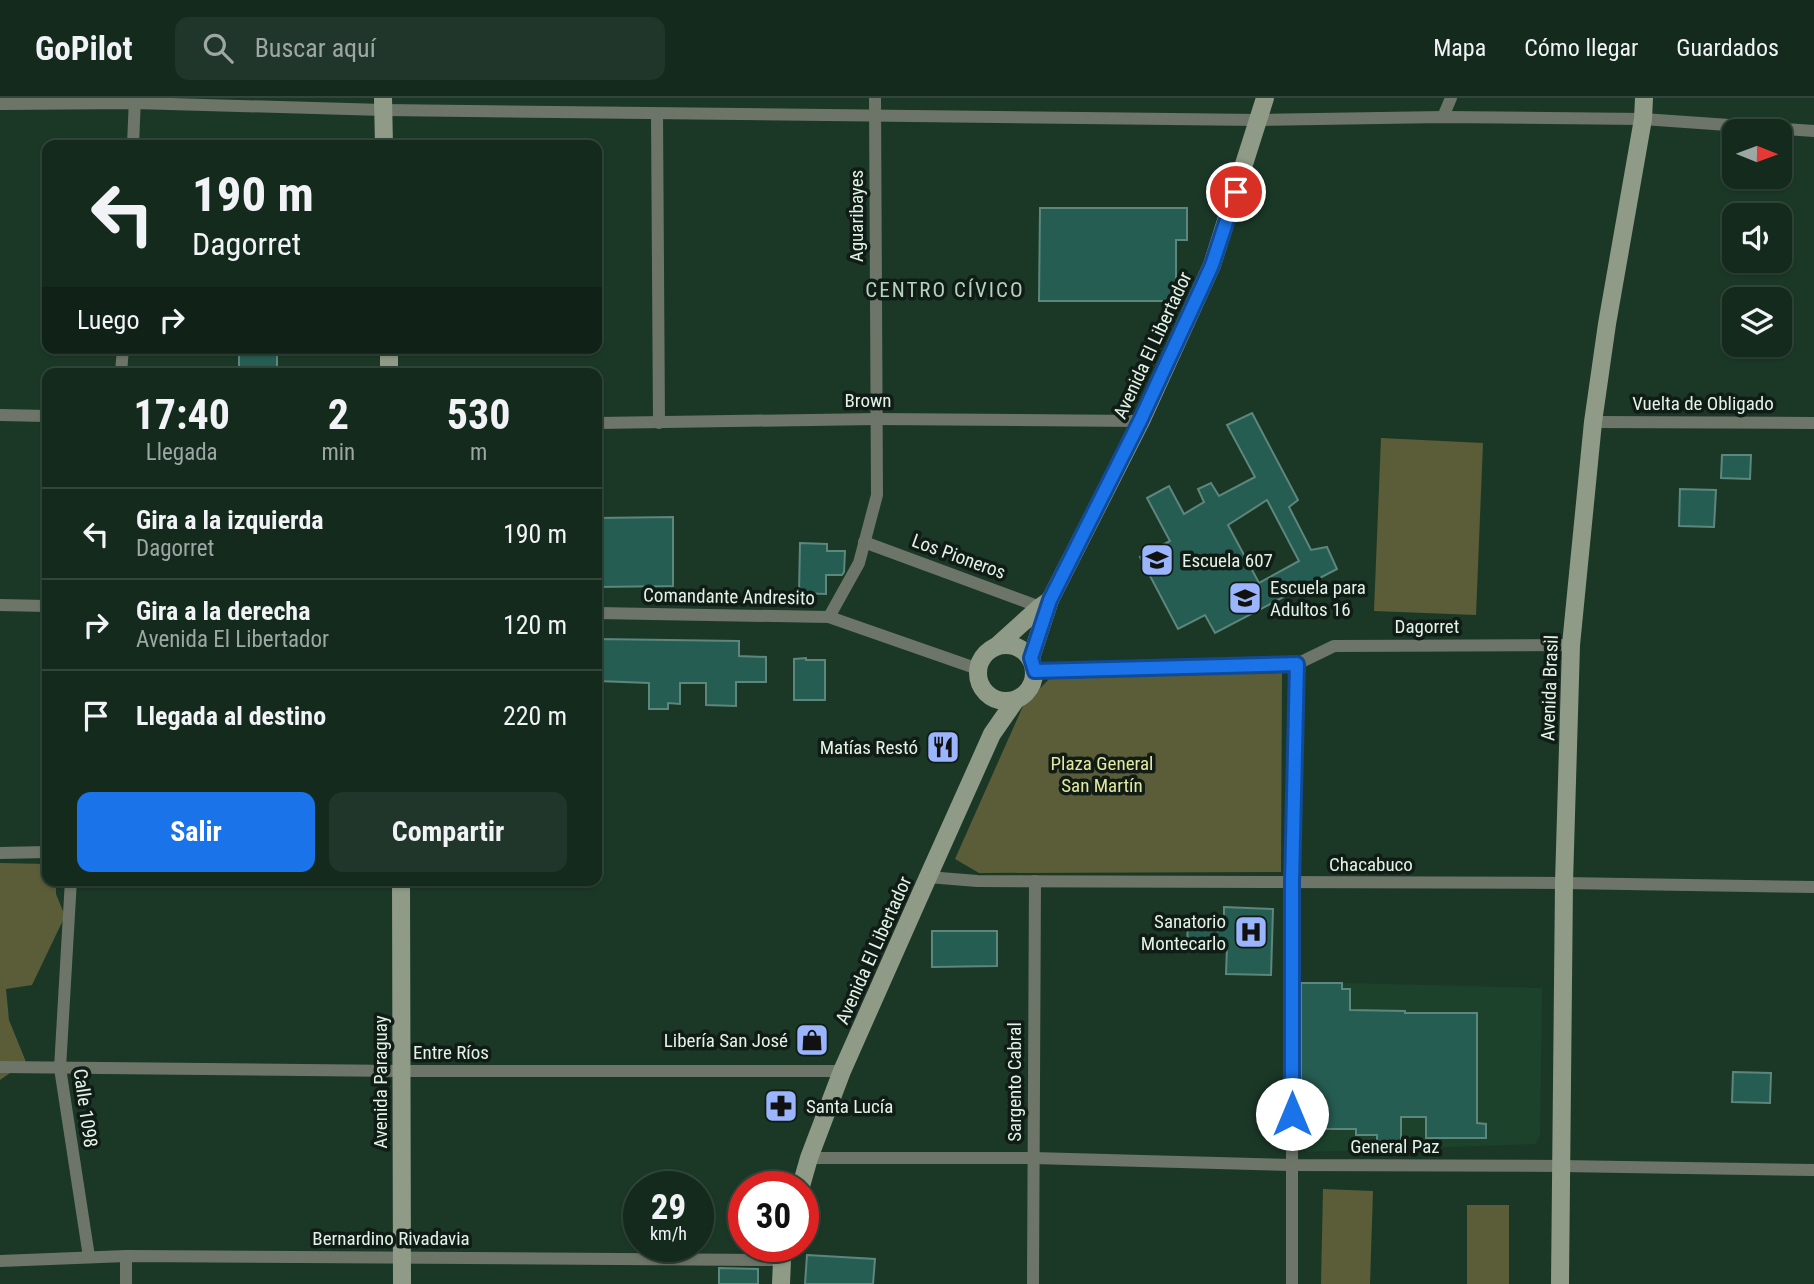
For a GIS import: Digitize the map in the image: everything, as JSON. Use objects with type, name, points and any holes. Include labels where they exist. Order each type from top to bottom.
[{"type":"main road","name":"Avenida El Libertador","points":[[1033,665],[1045,603],[1140,421],[1212,265],[1265,98]]},
{"type":"main road","name":"Avenida Brasil","points":[[1560,1284],[1564,883],[1571,645],[1593,422],[1607,324],[1643,119],[1644,98]]},
{"type":"main road","points":[[383,104],[384,140]]},
{"type":"main road","name":"Avenida El Libertador","points":[[998,645],[1045,603]]},
{"type":"main road","points":[[1011,644],[1023,649],[1033,665],[1033,683],[1026,694],[1015,701],[1002,702],[990,697],[982,687],[978,675],[980,662],[987,652],[998,645],[1011,644]]},
{"type":"main road","name":"Avenida El Libertador","points":[[990,697],[992,734]]},
{"type":"main road","name":"Avenida El Libertador","points":[[805,1171],[842,1071],[928,877],[992,734],[1015,701]]},
{"type":"main road","name":"Avenida Paraguay","points":[[401,886],[402,1284]]},
{"type":"main road","points":[[781,1284],[782,1262]]},
{"type":"street","points":[[628,98],[628,113]]},
{"type":"street","name":"Aguaribayes","points":[[829,617],[859,563],[877,495],[875,98]]},
{"type":"street","points":[[1443,117],[1451,98]]},
{"type":"street","points":[[0,104],[135,100],[383,104],[657,114],[1259,120],[1443,117],[1643,119],[1814,131]]},
{"type":"street","points":[[133,140],[135,100]]},
{"type":"street","points":[[657,114],[659,423]]},
{"type":"street","points":[[0,415],[42,416]]},
{"type":"street","name":"Brown","points":[[602,423],[876,419],[1140,421]]},
{"type":"street","name":"Vuelta de Obligado","points":[[1593,422],[1814,423]]},
{"type":"street","name":"Los Pioneros","points":[[864,542],[1045,603]]},
{"type":"street","points":[[0,605],[42,606]]},
{"type":"street","name":"Comandante Andresito","points":[[602,613],[829,617],[978,669]]},
{"type":"street","name":"Dagorret","points":[[1033,665],[1297,664],[1334,646],[1571,645]]},
{"type":"street","points":[[1292,1284],[1292,883],[1297,664]]},
{"type":"street","points":[[0,853],[42,852]]},
{"type":"street","name":"Chacabuco","points":[[928,877],[977,881],[1564,883],[1814,887]]},
{"type":"street","name":"Sargento Cabral","points":[[1033,1284],[1035,881]]},
{"type":"street","name":"Calle 1098","points":[[71,886],[60,1068],[89,1257]]},
{"type":"street","name":"Entre Ríos","points":[[0,1067],[401,1072],[842,1071]]},
{"type":"street","name":"General Paz","points":[[809,1158],[1033,1158],[1292,1165],[1814,1170]]},
{"type":"street","name":"Bernardino Rivadavia","points":[[0,1261],[126,1256],[402,1258],[728,1254]]},
{"type":"street","points":[[126,1256],[126,1284]]},
{"type":"shaded area","points":[[1301,982],[1542,988],[1540,1135],[1536,1144],[1307,1152],[1299,1148]]},
{"type":"green space","points":[[1381,438],[1483,443],[1476,615],[1374,611]]},
{"type":"green space","name":"Plaza General San Martín","points":[[1282,673],[1281,872],[979,873],[955,859],[1023,706],[1052,676]]},
{"type":"green space","points":[[0,863],[42,864],[42,886],[56,886],[56,894],[65,916],[32,985],[6,989],[9,1020],[26,1062],[0,1080]]},
{"type":"green space","points":[[1323,1189],[1373,1191],[1370,1284],[1321,1284]]},
{"type":"green space","points":[[1467,1205],[1509,1205],[1509,1284],[1467,1284]]},
{"type":"building","points":[[1040,208],[1187,208],[1187,240],[1176,240],[1176,301],[1039,301]]},
{"type":"building","points":[[239,354],[277,354],[277,368],[239,368]]},
{"type":"building","points":[[1252,413],[1298,500],[1289,507],[1311,550],[1327,547],[1337,569],[1215,633],[1205,615],[1178,629],[1140,557],[1170,541],[1147,498],[1169,486],[1184,514],[1204,502],[1198,489],[1211,483],[1219,496],[1255,477],[1227,425]],"holes":[[[1267,500],[1299,561],[1259,583],[1228,525]]]},
{"type":"building","points":[[1722,455],[1751,455],[1750,479],[1721,478]]},
{"type":"building","points":[[1680,489],[1716,490],[1714,527],[1679,526]]},
{"type":"building","points":[[673,517],[673,586],[602,587],[602,518]]},
{"type":"building","points":[[800,543],[827,544],[827,551],[845,551],[842,575],[826,575],[826,594],[799,593]]},
{"type":"building","points":[[602,639],[739,641],[739,656],[766,657],[766,682],[736,682],[736,706],[706,705],[706,683],[680,683],[680,704],[668,703],[668,709],[649,709],[649,683],[602,681]]},
{"type":"building","points":[[794,659],[825,660],[825,700],[794,700]]},
{"type":"building","points":[[1224,907],[1273,909],[1271,975],[1226,974],[1227,947],[1187,946],[1188,921],[1224,922]]},
{"type":"building","points":[[932,931],[997,931],[997,966],[932,967]]},
{"type":"building","points":[[1301,983],[1342,983],[1342,989],[1350,989],[1350,1010],[1477,1013],[1477,1123],[1486,1124],[1486,1138],[1426,1138],[1426,1117],[1401,1117],[1401,1144],[1377,1144],[1377,1135],[1356,1135],[1356,1129],[1301,1129]]},
{"type":"building","points":[[1733,1072],[1771,1073],[1770,1103],[1732,1102]]},
{"type":"building","points":[[819,1256],[875,1259],[873,1284],[805,1284],[807,1262],[819,1262]]},
{"type":"building","points":[[719,1268],[758,1269],[758,1284],[719,1284]]},
{"type":"place","name":"Escuela 607","points":[[1157,560]]},
{"type":"place","name":"Escuela para Adultos 16","points":[[1245,598]]},
{"type":"place","name":"Matías Restó","points":[[943,747]]},
{"type":"place","name":"Sanatorio Montecarlo","points":[[1251,932]]},
{"type":"place","name":"Libería San José","points":[[812,1040]]},
{"type":"place","name":"Santa Lucía","points":[[781,1106]]},
{"type":"district","name":"CENTRO CÍVICO","points":[[945,290]]},
{"type":"route","points":[[1236,192],[1212,265],[1140,421],[1050,600],[1031,658],[1035,671],[1297,664],[1292,883],[1292,1114]]}]
